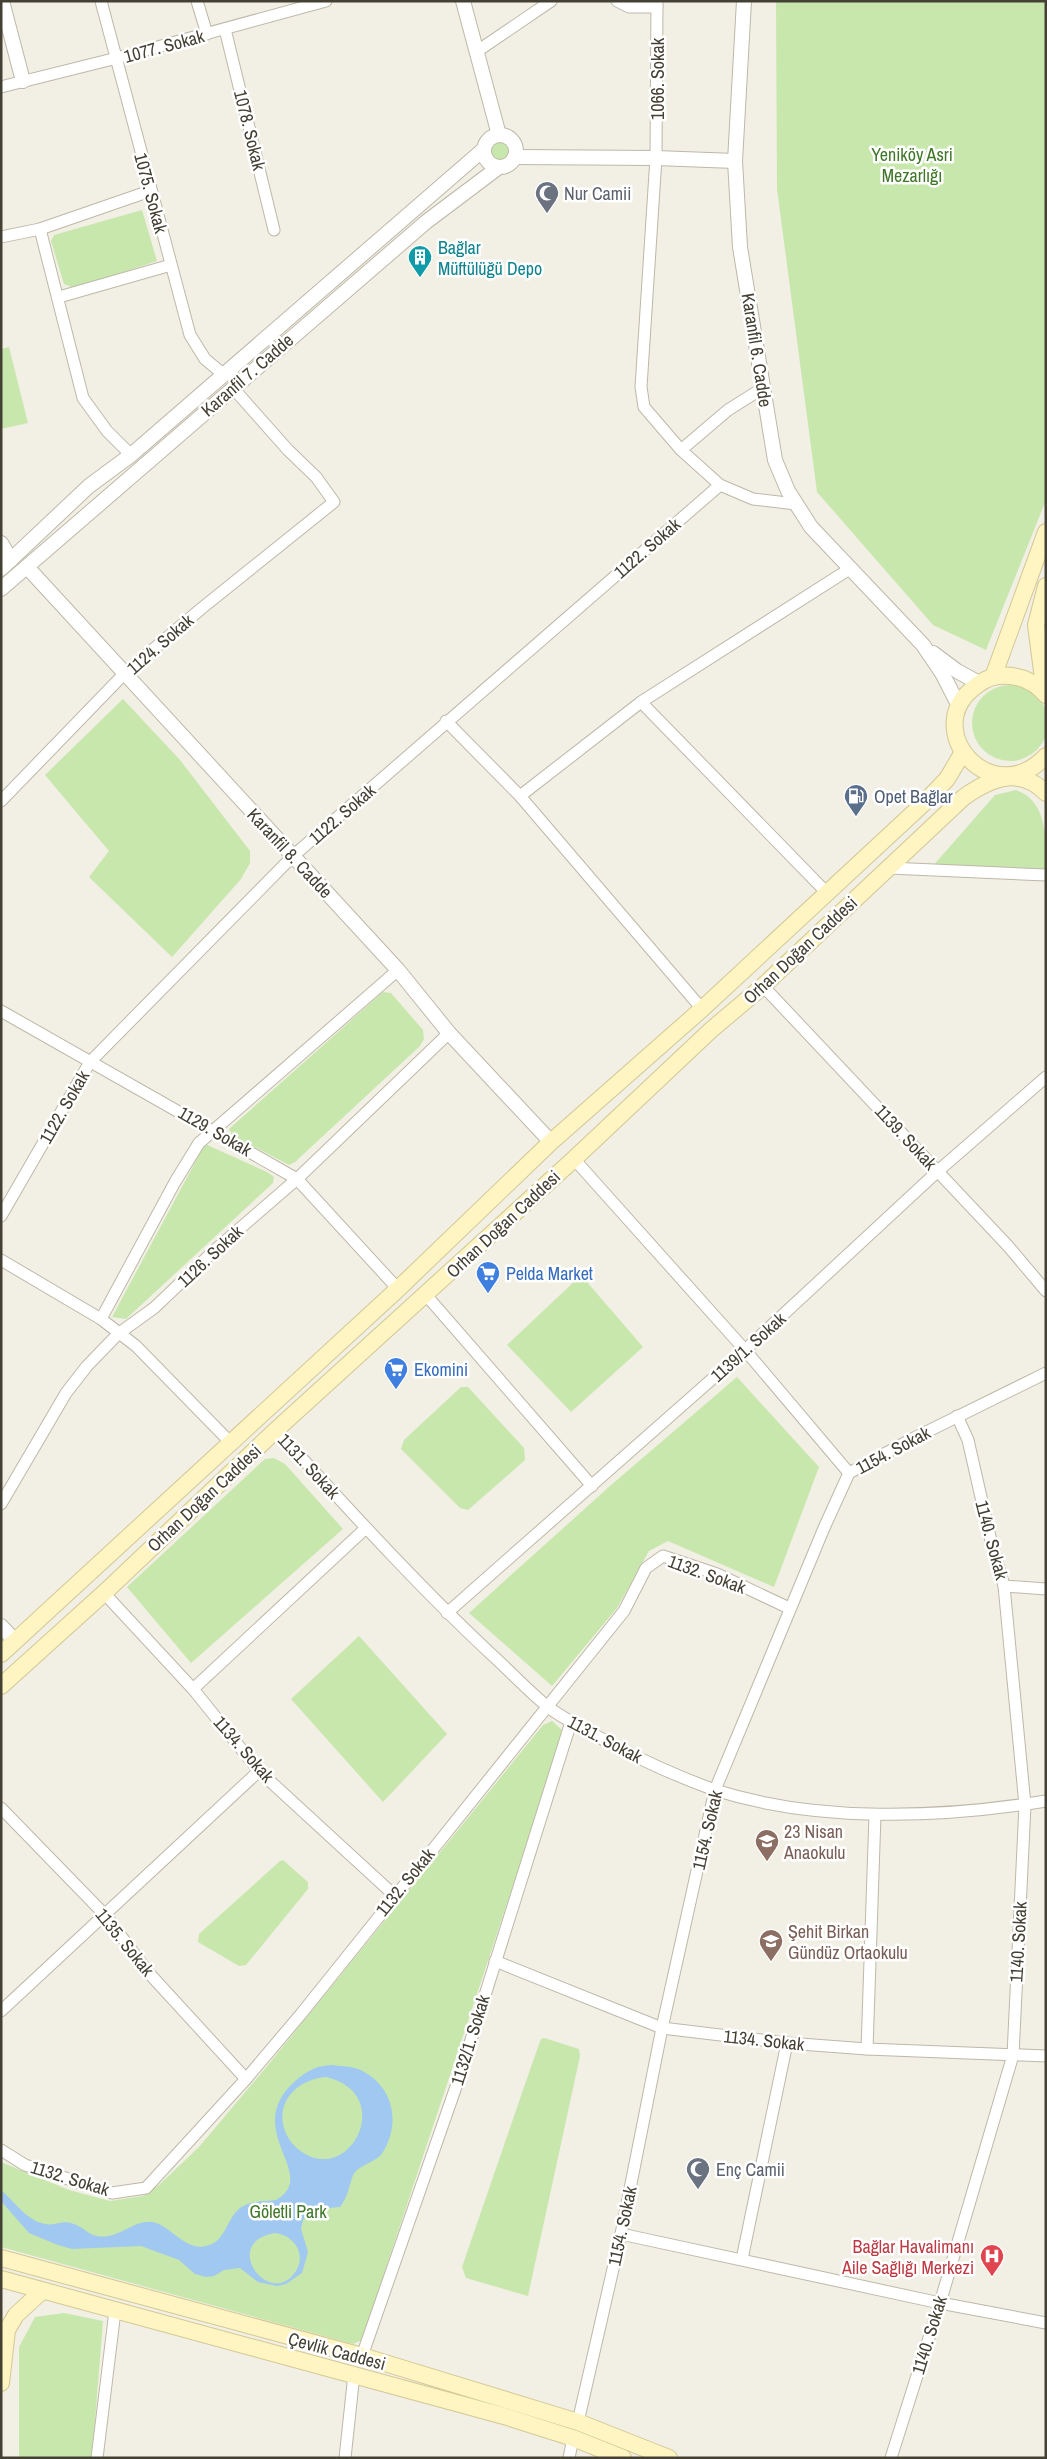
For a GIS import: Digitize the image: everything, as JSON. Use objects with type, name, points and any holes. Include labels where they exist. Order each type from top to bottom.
[{"type":"main road","points":[[986,680],[1046,532]]},
{"type":"main road","points":[[1045,694],[1036,625],[1046,586]]},
{"type":"main road","points":[[1045,694],[1034,684],[1021,677],[1007,675],[986,680],[967,693],[959,706],[955,722],[957,737],[963,752],[972,763],[983,771],[1011,776],[1039,787],[1046,793]]},
{"type":"main road","points":[[1,1654],[398,1289],[551,1142],[702,1009],[924,804],[947,778],[963,752]]},
{"type":"main road","name":"Orhan Doğan Caddesi","points":[[1,1686],[276,1430],[574,1159],[711,1030],[763,986],[964,797],[982,784],[1025,772],[1037,765],[1046,756]]},
{"type":"main road","name":"Çevlik Caddesi","points":[[1,2258],[362,2356],[578,2422],[669,2458]]},
{"type":"main road","name":"Çevlik Caddesi","points":[[1,2279],[504,2416],[573,2438],[623,2458]]},
{"type":"main road","points":[[1,2383],[7,2330],[16,2315],[42,2290]]},
{"type":"street","points":[[2,1],[23,81]]},
{"type":"street","name":"1075. Sokak","points":[[102,1],[150,191],[190,335],[205,359],[223,374]]},
{"type":"street","points":[[197,1],[207,34]]},
{"type":"street","name":"1077. Sokak","points":[[1,87],[117,58],[326,1]]},
{"type":"street","points":[[463,1],[499,135]]},
{"type":"street","points":[[476,52],[551,1]]},
{"type":"street","points":[[617,1],[629,7],[657,4]]},
{"type":"street","name":"Karanfil 6. Cadde","points":[[744,1],[734,161],[740,247],[775,460],[788,492],[811,527],[923,644]]},
{"type":"street","name":"1066. Sokak","points":[[657,4],[656,158],[641,387],[644,407],[681,450],[720,485],[753,499],[796,504]]},
{"type":"street","name":"1078. Sokak","points":[[225,29],[274,230]]},
{"type":"street","points":[[499,135],[509,137],[513,141],[516,152],[509,165],[499,167],[486,159],[484,149],[489,139],[499,135]]},
{"type":"street","name":"Karanfil 7. Cadde","points":[[6,565],[89,486],[131,454],[484,149]]},
{"type":"street","points":[[515,157],[656,158],[734,161]]},
{"type":"street","name":"Karanfil 7. Cadde","points":[[1,589],[426,222],[499,167]]},
{"type":"street","points":[[1,237],[40,229],[150,191]]},
{"type":"street","points":[[40,229],[59,297],[83,398],[107,431],[131,454]]},
{"type":"street","points":[[59,297],[171,265]]},
{"type":"street","name":"1124. Sokak","points":[[1,801],[124,674],[202,608],[334,502],[316,477],[288,450],[233,388]]},
{"type":"street","points":[[681,450],[728,410],[763,388]]},
{"type":"street","name":"1122. Sokak","points":[[1,1216],[90,1062],[293,856],[446,721],[720,485]]},
{"type":"street","points":[[1,543],[6,565]]},
{"type":"street","name":"Karanfil 8. Cadde","points":[[26,567],[398,970],[449,1033],[551,1142]]},
{"type":"street","points":[[520,796],[641,702],[852,568]]},
{"type":"street","points":[[923,644],[957,671],[986,680]]},
{"type":"street","points":[[923,644],[942,673],[959,706]]},
{"type":"street","points":[[641,702],[827,893]]},
{"type":"street","points":[[446,721],[520,796],[702,1009]]},
{"type":"street","points":[[889,868],[1046,875]]},
{"type":"street","points":[[101,1319],[175,1182],[199,1143],[398,970]]},
{"type":"street","name":"1139. Sokak","points":[[763,986],[1008,1246],[1046,1291]]},
{"type":"street","name":"1129. Sokak","points":[[1,1011],[297,1179],[398,1289]]},
{"type":"street","name":"1126. Sokak","points":[[1,1504],[66,1393],[87,1366],[118,1334],[154,1308],[215,1250],[297,1179],[449,1033]]},
{"type":"street","name":"1139/1. Sokak","points":[[447,1613],[745,1350],[938,1171],[1046,1076]]},
{"type":"street","points":[[574,1159],[745,1350],[849,1473]]},
{"type":"street","points":[[1,1260],[101,1319],[136,1346],[231,1443]]},
{"type":"street","points":[[426,1295],[592,1486]]},
{"type":"street","name":"1154. Sokak","points":[[578,2422],[621,2234],[662,2028],[715,1790],[789,1608],[849,1473],[957,1416],[1046,1373]]},
{"type":"street","name":"1140. Sokak","points":[[891,2458],[940,2303],[1013,2055],[1025,1804],[1004,1586],[991,1541],[968,1440],[957,1416]]},
{"type":"street","name":"1131. Sokak","points":[[276,1430],[447,1613],[548,1706],[571,1722],[636,1757],[715,1790],[771,1803],[875,1815],[934,1813],[1046,1801]]},
{"type":"street","points":[[193,1689],[366,1528]]},
{"type":"street","name":"1132. Sokak","points":[[1,2150],[25,2165],[112,2193],[146,2188],[246,2079],[301,2014],[394,1895],[624,1611],[646,1568],[658,1558],[664,1556],[717,1574],[789,1608]]},
{"type":"street","points":[[1004,1586],[1046,1589]]},
{"type":"street","name":"1134. Sokak","points":[[104,1592],[193,1689],[259,1771],[394,1895]]},
{"type":"street","points":[[1,1626],[15,1641]]},
{"type":"street","name":"1132/1. Sokak","points":[[362,2356],[458,2082],[571,1722]]},
{"type":"street","points":[[1,2010],[106,1916],[259,1771]]},
{"type":"street","name":"1135. Sokak","points":[[1,1808],[106,1916],[147,1970],[246,2079]]},
{"type":"street","points":[[867,2049],[875,1815]]},
{"type":"street","name":"1134. Sokak","points":[[495,1961],[662,2028],[787,2043],[867,2049],[1046,2056]]},
{"type":"street","points":[[742,2259],[787,2043]]},
{"type":"street","points":[[621,2234],[940,2303],[1046,2323]]},
{"type":"street","points":[[97,2458],[115,2311]]},
{"type":"street","points":[[345,2458],[354,2374]]},
{"type":"street","points":[[569,2458],[573,2438]]},
{"type":"green space","name":"Yeniköy Asri Mezarlığı","points":[[776,1],[1046,1],[1046,500],[986,650],[933,625],[817,492],[777,189]]},
{"type":"green space","points":[[500,142],[506,145],[509,151],[506,157],[500,160],[494,157],[491,151],[494,145]]},
{"type":"green space","points":[[142,210],[157,261],[74,288],[64,284],[51,241],[54,235]]},
{"type":"green space","points":[[9,347],[28,423],[1,429],[1,349]]},
{"type":"green space","points":[[1010,685],[1025,688],[1037,696],[1045,708],[1048,723],[1045,738],[1037,750],[1025,758],[1010,761],[995,758],[983,750],[975,738],[972,723],[975,708],[983,696],[995,688]]},
{"type":"green space","points":[[123,699],[180,760],[250,851],[250,863],[241,879],[172,957],[89,877],[109,851],[45,775]]},
{"type":"green space","points":[[1016,790],[1034,802],[1043,821],[1046,844],[1046,869],[932,867],[995,795]]},
{"type":"green space","points":[[383,992],[391,993],[423,1030],[424,1039],[420,1046],[295,1162],[289,1165],[232,1135],[229,1129]]},
{"type":"green space","points":[[205,1144],[267,1172],[274,1177],[273,1183],[126,1319],[112,1317]]},
{"type":"green space","points":[[577,1279],[587,1282],[643,1347],[571,1412],[507,1345]]},
{"type":"green space","points":[[737,1377],[819,1467],[774,1587],[668,1541],[649,1551],[617,1608],[552,1686],[469,1613],[610,1486]]},
{"type":"green space","points":[[461,1387],[468,1387],[524,1448],[525,1460],[468,1510],[460,1508],[401,1449],[404,1440]]},
{"type":"green space","points":[[274,1458],[285,1464],[343,1529],[191,1663],[127,1587],[265,1459]]},
{"type":"green space","points":[[359,1636],[447,1734],[383,1802],[291,1699]]},
{"type":"green space","name":"Göletli Park","points":[[552,1721],[562,1730],[561,1741],[362,2340],[353,2344],[1,2247],[1,2162],[69,2190],[110,2201],[143,2196],[159,2185],[199,2147],[268,2065],[543,1725]]},
{"type":"green space","points":[[283,1860],[308,1882],[308,1889],[246,1965],[239,1966],[198,1942],[199,1934]]},
{"type":"green space","points":[[544,2038],[579,2049],[580,2056],[528,2296],[466,2278],[462,2267],[532,2064],[541,2039]]},
{"type":"green space","points":[[64,2313],[103,2321],[92,2458],[19,2458],[19,2347],[35,2317]]},
{"type":"water","points":[[325,2066],[352,2067],[370,2075],[386,2093],[390,2104],[392,2128],[383,2152],[373,2161],[355,2172],[346,2197],[340,2207],[316,2209],[303,2220],[301,2229],[308,2252],[302,2273],[286,2284],[277,2286],[258,2282],[240,2268],[224,2270],[214,2276],[206,2277],[195,2274],[179,2260],[141,2246],[72,2249],[58,2245],[29,2233],[1,2201],[1,2190],[26,2215],[38,2222],[45,2224],[71,2223],[92,2235],[109,2236],[141,2223],[152,2222],[159,2224],[191,2245],[198,2247],[213,2244],[222,2235],[235,2213],[244,2205],[253,2202],[276,2200],[287,2190],[290,2178],[288,2165],[277,2136],[275,2120],[279,2103],[291,2085],[300,2077],[309,2071]],"holes":[[[326,2077],[347,2086],[359,2100],[362,2116],[359,2132],[351,2146],[338,2156],[323,2159],[305,2154],[295,2146],[285,2132],[282,2118],[287,2100],[292,2092],[307,2082]],[[275,2233],[282,2234],[292,2241],[299,2252],[300,2258],[296,2271],[285,2281],[274,2283],[263,2279],[255,2270],[250,2260],[251,2248],[259,2239]]]},
{"type":"place","name":"Nur Camii","points":[[547,214]]},
{"type":"place","name":"Bağlar Müftülüğü Depo","points":[[420,278]]},
{"type":"place","name":"Opet Bağlar","points":[[856,817]]},
{"type":"place","name":"Pelda Market","points":[[488,1294]]},
{"type":"place","name":"Ekomini","points":[[396,1390]]},
{"type":"place","name":"23 Nisan Anaokulu","points":[[767,1862]]},
{"type":"place","name":"Şehit Birkan Gündüz Ortaokulu","points":[[771,1962]]},
{"type":"place","name":"Enç Camii","points":[[698,2190]]},
{"type":"place","name":"Bağlar Havalimanı Aile Sağlığı Merkezi","points":[[992,2277]]}]
